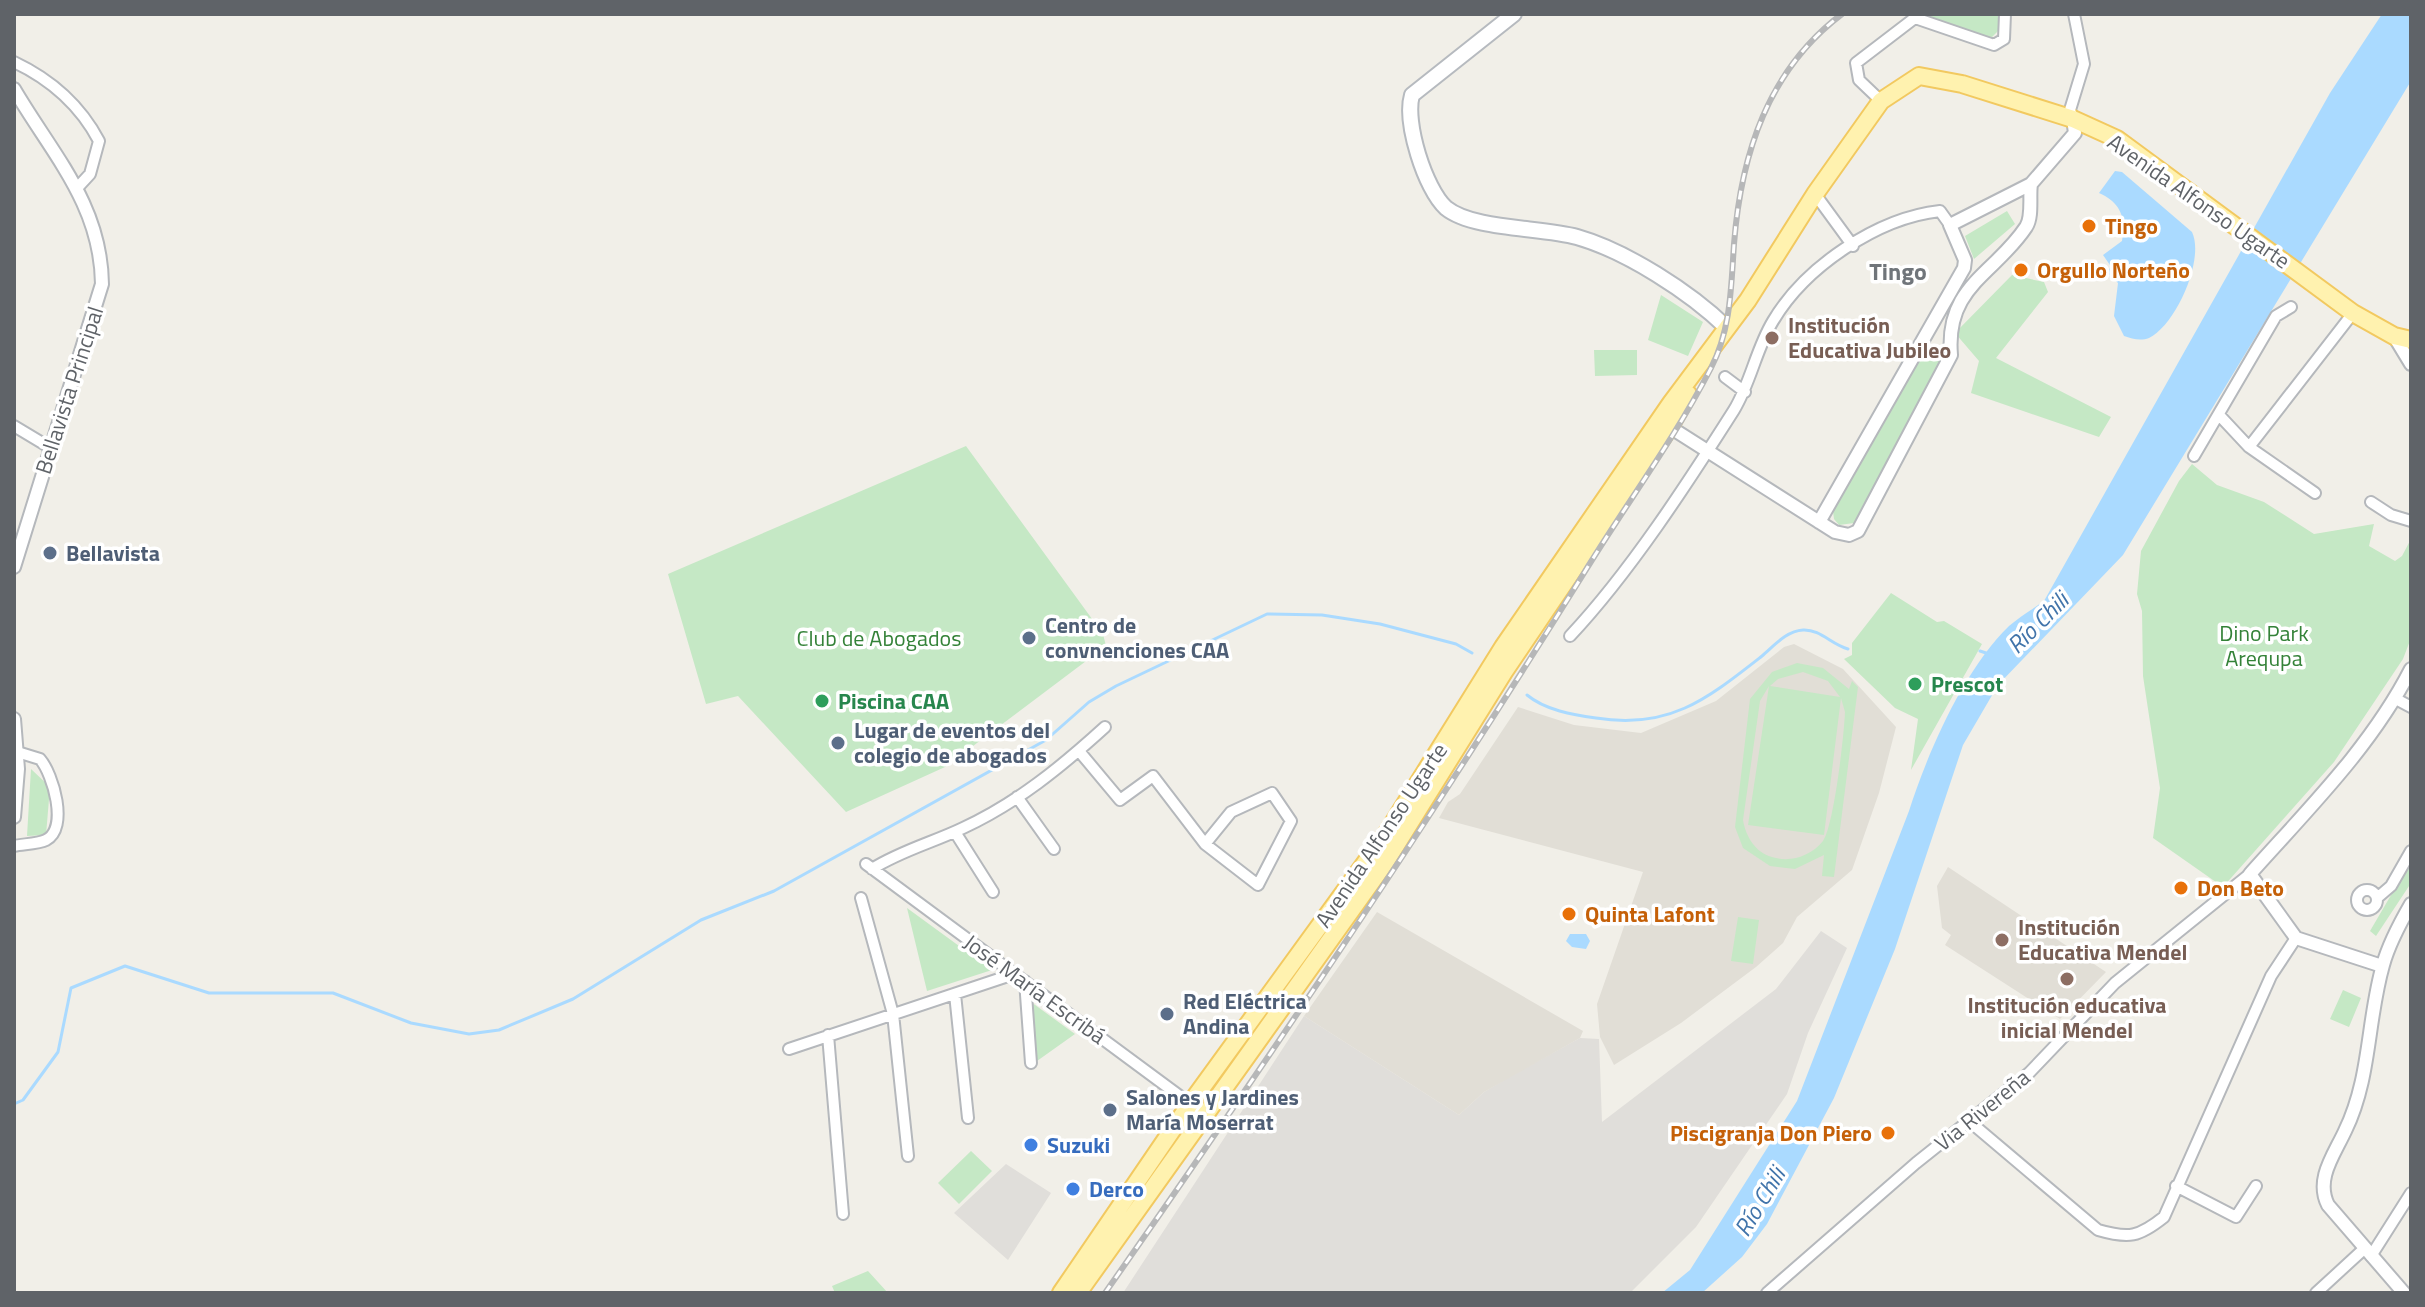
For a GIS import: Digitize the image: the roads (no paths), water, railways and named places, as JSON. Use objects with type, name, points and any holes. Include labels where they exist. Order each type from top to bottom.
[{"type":"main road","points":[[1514,14],[1412,95],[1407,110],[1409,125],[1439,199],[1447,209],[1471,218],[1576,237],[1618,253],[1697,302],[1727,328]]},
{"type":"main road","name":"Avenida Alfonso Ugarte","points":[[1061,1293],[1385,863],[1495,674],[1665,424],[1815,194],[1881,101],[1919,76],[1962,84],[2073,119],[2117,139],[2353,313],[2403,338]]},
{"type":"main road","name":"Avenida Alfonso Ugarte","points":[[1078,1293],[1197,1109]]},
{"type":"street","points":[[1881,101],[1859,80],[1856,63],[1917,16],[1994,45],[2004,39],[2005,14]]},
{"type":"street","points":[[1950,225],[2031,184],[2075,133],[2070,110],[2084,64],[2074,14]]},
{"type":"street","points":[[14,62],[43,75],[88,120],[99,141],[90,174],[78,187]]},
{"type":"street","name":"Bellavista Principal","points":[[14,89],[78,187],[100,253],[102,284],[14,567]]},
{"type":"street","points":[[1665,424],[1835,532],[1849,535],[1858,531],[1869,516],[1951,355],[1948,328],[1976,279],[2027,226],[2031,184]]},
{"type":"street","points":[[1815,194],[1853,246]]},
{"type":"street","points":[[1570,636],[1611,588],[1708,451],[1745,392],[1772,322],[1791,295],[1811,274],[1899,219],[1940,211],[1950,225],[1965,260],[1964,268],[1819,522]]},
{"type":"street","points":[[1964,268],[1976,279]]},
{"type":"street","points":[[2194,456],[2276,316],[2291,307]]},
{"type":"street","points":[[2249,447],[2353,313]]},
{"type":"street","points":[[1928,327],[1949,335]]},
{"type":"street","points":[[2403,338],[2411,364]]},
{"type":"street","points":[[1725,377],[1745,392]]},
{"type":"street","points":[[2220,416],[2249,447],[2315,493]]},
{"type":"street","points":[[14,426],[49,447]]},
{"type":"street","points":[[2371,502],[2391,515],[2411,521]]},
{"type":"street","name":"Via Rivereña","points":[[1767,1293],[2029,1073],[2115,983],[2250,874],[2347,764],[2396,699],[2411,669]]},
{"type":"street","points":[[2396,699],[2411,707]]},
{"type":"street","points":[[14,719],[14,817]]},
{"type":"street","points":[[993,892],[955,832],[1050,777],[1105,727]]},
{"type":"street","points":[[14,846],[46,840],[54,831],[57,789],[40,759],[16,751]]},
{"type":"street","points":[[1079,751],[1120,800],[1153,776],[1205,844],[1258,885],[1291,821],[1272,793],[1231,812],[1205,844]]},
{"type":"street","points":[[1017,797],[1054,849]]},
{"type":"street","name":"José María Escribá","points":[[955,832],[869,866],[1197,1109]]},
{"type":"street","points":[[2377,898],[2391,886],[2411,851]]},
{"type":"street","points":[[2250,874],[2296,938],[2382,966]]},
{"type":"street","points":[[861,898],[893,1014],[908,1156]]},
{"type":"street","points":[[2404,1293],[2322,1193],[2323,1177],[2351,1118],[2365,1073],[2382,966],[2411,904]]},
{"type":"street","points":[[1969,1121],[2098,1230],[2119,1236],[2144,1233],[2164,1217],[2271,976],[2296,938]]},
{"type":"street","points":[[789,1049],[1014,974]]},
{"type":"street","points":[[1025,981],[1031,1063]]},
{"type":"street","points":[[955,994],[968,1118]]},
{"type":"street","points":[[828,1035],[843,1214]]},
{"type":"street","points":[[2176,1186],[2236,1217],[2256,1186]]},
{"type":"street","points":[[2316,1293],[2368,1252],[2411,1193]]},
{"type":"water","name":"Río Chili","points":[[2382,14],[2411,14],[2411,81],[2123,555],[1998,685],[1963,745],[1895,949],[1834,1098],[1767,1224],[1742,1257],[1702,1293],[1662,1293],[1690,1270],[1797,1101],[1926,764],[1962,689],[1992,644],[2009,626],[2044,601],[2330,93]]},
{"type":"water","points":[[2115,171],[2122,172],[2192,232],[2195,244],[2191,274],[2178,306],[2159,331],[2146,339],[2124,336],[2114,316],[2118,283],[2105,270],[2112,268],[2103,255],[2122,241],[2123,232],[2117,206],[2099,193]]},
{"type":"water","points":[[1570,934],[1586,934],[1590,941],[1586,949],[1572,947],[1566,941]]},
{"type":"waterway","points":[[14,1104],[23,1100],[58,1052],[71,988],[125,966],[209,993],[333,993],[411,1023],[469,1034],[499,1030],[573,999],[701,920],[774,891],[1046,740],[1089,702],[1116,686],[1267,614],[1322,615],[1380,624],[1456,644],[1472,653]]},
{"type":"waterway","points":[[1527,695],[1551,708],[1569,713],[1622,721],[1645,719],[1666,715],[1705,698],[1791,633],[1809,630],[1848,649]]},
{"type":"waterway","points":[[1980,651],[1992,655]]},
{"type":"railway","points":[[1105,1293],[1409,846],[1697,395],[1723,338],[1743,178],[1763,116],[1795,61],[1816,36],[1842,14]]},
{"type":"place","name":"Tingo","points":[[2089,226]]},
{"type":"place","name":"Orgullo Norteño","points":[[2021,270]]},
{"type":"place","name":"Institución Educativa Jubileo","points":[[1772,338]]},
{"type":"place","name":"Bellavista","points":[[50,553]]},
{"type":"place","name":"Centro de convnenciones CAA","points":[[1029,638]]},
{"type":"place","name":"Prescot","points":[[1915,684]]},
{"type":"place","name":"Piscina CAA","points":[[822,701]]},
{"type":"place","name":"Lugar de eventos del colegio de abogados","points":[[838,743]]},
{"type":"place","name":"Don Beto","points":[[2181,888]]},
{"type":"place","name":"Quinta Lafont","points":[[1569,914]]},
{"type":"place","name":"Institución Educativa Mendel","points":[[2002,940]]},
{"type":"place","name":"Institución educativa inicial Mendel","points":[[2067,979]]},
{"type":"place","name":"Red Eléctrica Andina","points":[[1167,1014]]},
{"type":"place","name":"Salones y Jardines María Moserrat","points":[[1110,1110]]},
{"type":"place","name":"Piscigranja Don Piero","points":[[1888,1133]]},
{"type":"place","name":"Suzuki","points":[[1031,1145]]},
{"type":"place","name":"Derco","points":[[1073,1189]]},
{"type":"district","name":"Tingo","points":[[1898,272]]},
{"type":"park label","name":"Club de Abogados","points":[[879,638]]},
{"type":"park label","name":"Dino Park Arequpa","points":[[2264,646]]}]
